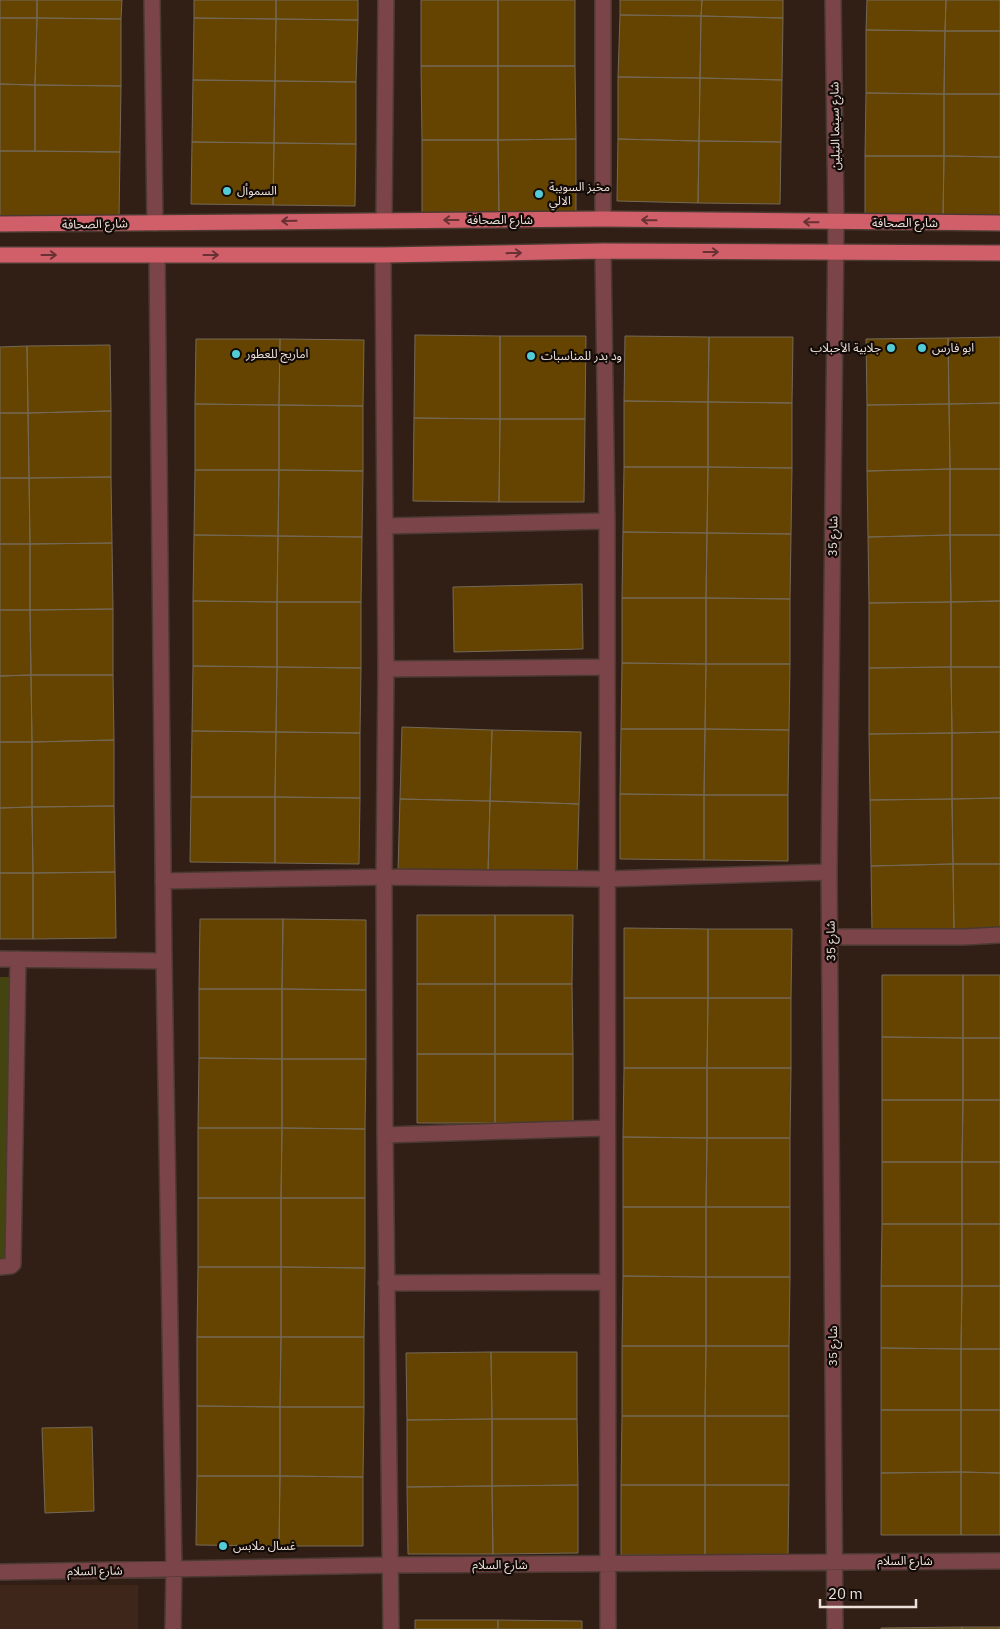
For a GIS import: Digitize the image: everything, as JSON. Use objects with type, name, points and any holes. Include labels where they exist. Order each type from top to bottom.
[{"type":"main road","name":"شارع الصحافة","points":[[0,224],[603,219],[1000,223]]},
{"type":"main road","points":[[0,255],[384,255],[603,251],[1000,253]]},
{"type":"street","points":[[152,0],[156,223]]},
{"type":"street","points":[[384,220],[386,0]]},
{"type":"street","points":[[603,0],[603,219]]},
{"type":"street","name":"شارع سينما النيلين","points":[[833,0],[836,253]]},
{"type":"street","points":[[603,251],[607,521],[606,1282],[608,1629]]},
{"type":"street","name":"شارع 35","points":[[835,1629],[829,872],[836,253]]},
{"type":"street","points":[[157,255],[164,961],[174,1570],[173,1629]]},
{"type":"street","points":[[384,255],[386,1283],[391,1629]]},
{"type":"street","points":[[385,526],[607,521]]},
{"type":"street","points":[[386,669],[607,667]]},
{"type":"street","points":[[164,881],[384,877],[607,879],[829,872]]},
{"type":"street","points":[[831,937],[1000,935]]},
{"type":"street","points":[[0,1267],[13,1264],[18,958]]},
{"type":"street","points":[[0,959],[164,961]]},
{"type":"street","points":[[386,1136],[607,1128]]},
{"type":"street","points":[[386,1283],[606,1282]]},
{"type":"street","name":"شارع السلام","points":[[0,1572],[391,1565],[1000,1561]]},
{"type":"shaded area","points":[[0,977],[10,977],[11,1263],[0,1263]]},
{"type":"shaded area","points":[[0,1585],[138,1585],[138,1629],[0,1629]]},
{"type":"building","points":[[0,0],[37,0],[37,18],[0,18]]},
{"type":"building","points":[[37,0],[122,0],[121,19],[37,18]]},
{"type":"building","points":[[194,0],[276,0],[276,19],[194,18]]},
{"type":"building","points":[[276,0],[358,0],[358,20],[276,19]]},
{"type":"building","points":[[421,0],[498,0],[498,66],[421,66]]},
{"type":"building","points":[[498,0],[575,0],[575,66],[498,66]]},
{"type":"building","points":[[620,0],[702,0],[701,16],[620,15]]},
{"type":"building","points":[[702,0],[783,0],[783,18],[701,16]]},
{"type":"building","points":[[867,0],[946,0],[945,31],[866,30]]},
{"type":"building","points":[[946,0],[1000,0],[1000,31],[945,31]]},
{"type":"building","points":[[620,15],[701,16],[700,78],[618,77]]},
{"type":"building","points":[[701,16],[783,18],[782,80],[700,78]]},
{"type":"building","points":[[0,18],[37,18],[35,85],[0,84]]},
{"type":"building","points":[[37,18],[121,19],[121,86],[35,85]]},
{"type":"building","points":[[194,18],[276,19],[275,81],[193,80]]},
{"type":"building","points":[[276,19],[358,20],[356,82],[275,81]]},
{"type":"building","points":[[866,30],[945,31],[944,94],[866,93]]},
{"type":"building","points":[[945,31],[1000,31],[1000,94],[944,94]]},
{"type":"building","points":[[421,66],[498,66],[498,140],[422,140]]},
{"type":"building","points":[[498,66],[575,66],[576,139],[498,140]]},
{"type":"building","points":[[618,77],[700,78],[699,141],[618,139]]},
{"type":"building","points":[[700,78],[782,80],[781,142],[699,141]]},
{"type":"building","points":[[193,80],[275,81],[274,143],[192,142]]},
{"type":"building","points":[[275,81],[356,82],[356,144],[274,143]]},
{"type":"building","points":[[0,84],[35,85],[35,151],[0,151]]},
{"type":"building","points":[[35,85],[121,86],[120,152],[35,151]]},
{"type":"building","points":[[866,93],[944,94],[944,156],[865,156]]},
{"type":"building","points":[[944,94],[1000,94],[1000,157],[944,156]]},
{"type":"building","points":[[576,139],[576,213],[499,213],[498,140]]},
{"type":"building","points":[[618,139],[699,141],[698,203],[617,201]]},
{"type":"building","points":[[422,140],[498,140],[499,213],[422,214]]},
{"type":"building","points":[[699,141],[781,142],[780,204],[698,203]]},
{"type":"building","points":[[192,142],[274,143],[273,205],[191,204]]},
{"type":"building","points":[[274,143],[356,144],[355,206],[273,205]]},
{"type":"building","points":[[0,151],[120,152],[119,219],[0,217]]},
{"type":"building","points":[[865,156],[944,156],[943,219],[865,219]]},
{"type":"building","points":[[944,156],[1000,157],[1000,220],[943,219]]},
{"type":"building","points":[[415,335],[500,336],[500,419],[414,418]]},
{"type":"building","points":[[500,336],[586,336],[585,419],[500,419]]},
{"type":"building","points":[[625,336],[709,337],[708,402],[624,401]]},
{"type":"building","points":[[709,337],[793,337],[792,403],[708,402]]},
{"type":"building","points":[[1000,337],[1000,403],[949,404],[948,338]]},
{"type":"building","points":[[948,338],[949,404],[867,405],[866,339]]},
{"type":"building","points":[[196,339],[280,339],[279,405],[195,404]]},
{"type":"building","points":[[280,339],[364,340],[363,406],[279,405]]},
{"type":"building","points":[[110,345],[111,411],[28,413],[27,346]]},
{"type":"building","points":[[27,346],[28,413],[0,413],[0,347]]},
{"type":"building","points":[[624,401],[708,402],[708,467],[624,467]]},
{"type":"building","points":[[708,402],[792,403],[792,468],[708,467]]},
{"type":"building","points":[[1000,403],[1000,469],[950,469],[949,404]]},
{"type":"building","points":[[195,404],[279,405],[279,470],[195,470]]},
{"type":"building","points":[[949,404],[950,469],[867,471],[867,405]]},
{"type":"building","points":[[279,405],[363,406],[363,471],[279,470]]},
{"type":"building","points":[[111,411],[111,477],[29,478],[28,413]]},
{"type":"building","points":[[0,413],[28,413],[29,478],[0,478]]},
{"type":"building","points":[[414,418],[500,419],[499,502],[413,501]]},
{"type":"building","points":[[500,419],[585,419],[584,502],[499,502]]},
{"type":"building","points":[[624,467],[708,467],[707,533],[623,532]]},
{"type":"building","points":[[708,467],[792,468],[791,534],[707,533]]},
{"type":"building","points":[[950,469],[1000,469],[1000,535],[950,535]]},
{"type":"building","points":[[950,469],[950,535],[868,537],[867,471]]},
{"type":"building","points":[[195,470],[279,470],[278,536],[194,535]]},
{"type":"building","points":[[279,470],[363,471],[362,537],[278,536]]},
{"type":"building","points":[[111,477],[112,543],[30,544],[29,478]]},
{"type":"building","points":[[0,478],[29,478],[30,544],[0,544]]},
{"type":"building","points":[[623,532],[707,533],[706,598],[622,598]]},
{"type":"building","points":[[707,533],[791,534],[790,599],[706,598]]},
{"type":"building","points":[[194,535],[278,536],[277,602],[193,601]]},
{"type":"building","points":[[950,535],[1000,535],[1000,601],[951,602]]},
{"type":"building","points":[[950,535],[951,602],[869,603],[868,537]]},
{"type":"building","points":[[278,536],[362,537],[361,602],[277,602]]},
{"type":"building","points":[[112,543],[113,609],[30,610],[30,544]]},
{"type":"building","points":[[0,544],[30,544],[30,610],[0,610]]},
{"type":"building","points":[[582,584],[583,649],[454,652],[453,587]]},
{"type":"building","points":[[622,598],[706,598],[706,664],[622,663]]},
{"type":"building","points":[[706,598],[790,599],[790,664],[706,664]]},
{"type":"building","points":[[193,601],[277,602],[277,667],[193,666]]},
{"type":"building","points":[[1000,601],[1000,667],[951,667],[951,602]]},
{"type":"building","points":[[277,602],[361,602],[361,668],[277,667]]},
{"type":"building","points":[[951,602],[951,667],[869,668],[869,603]]},
{"type":"building","points":[[113,609],[113,675],[31,675],[30,610]]},
{"type":"building","points":[[0,610],[30,610],[31,675],[0,676]]},
{"type":"building","points":[[622,663],[706,664],[705,729],[621,729]]},
{"type":"building","points":[[706,664],[790,664],[789,730],[705,729]]},
{"type":"building","points":[[193,666],[277,667],[276,732],[192,731]]},
{"type":"building","points":[[277,667],[361,668],[360,733],[276,732]]},
{"type":"building","points":[[951,667],[1000,667],[1000,732],[952,733]]},
{"type":"building","points":[[951,667],[952,733],[869,734],[869,668]]},
{"type":"building","points":[[31,675],[113,675],[114,740],[32,742]]},
{"type":"building","points":[[31,675],[32,742],[0,742],[0,676]]},
{"type":"building","points":[[402,727],[492,730],[490,801],[400,799]]},
{"type":"building","points":[[621,729],[705,729],[704,795],[620,794]]},
{"type":"building","points":[[705,729],[789,730],[788,795],[704,795]]},
{"type":"building","points":[[492,730],[581,732],[579,804],[490,801]]},
{"type":"building","points":[[192,731],[276,732],[275,797],[191,797]]},
{"type":"building","points":[[276,732],[360,733],[360,798],[275,797]]},
{"type":"building","points":[[1000,732],[1000,798],[952,799],[952,733]]},
{"type":"building","points":[[952,733],[952,799],[870,800],[869,734]]},
{"type":"building","points":[[114,740],[114,806],[32,807],[32,742]]},
{"type":"building","points":[[0,742],[32,742],[32,807],[0,808]]},
{"type":"building","points":[[620,794],[704,795],[704,860],[620,859]]},
{"type":"building","points":[[704,795],[788,795],[788,861],[704,860]]},
{"type":"building","points":[[191,797],[275,797],[275,863],[190,862]]},
{"type":"building","points":[[275,797],[360,798],[359,864],[275,863]]},
{"type":"building","points":[[1000,798],[1000,864],[953,864],[952,799]]},
{"type":"building","points":[[400,799],[490,801],[488,873],[398,871]]},
{"type":"building","points":[[952,799],[953,864],[871,866],[870,800]]},
{"type":"building","points":[[490,801],[579,804],[577,875],[488,873]]},
{"type":"building","points":[[114,806],[115,872],[33,873],[32,807]]},
{"type":"building","points":[[32,807],[33,873],[0,873],[0,808]]},
{"type":"building","points":[[953,864],[1000,864],[1000,930],[954,930]]},
{"type":"building","points":[[953,864],[954,930],[872,932],[871,866]]},
{"type":"building","points":[[115,872],[116,938],[33,939],[33,873]]},
{"type":"building","points":[[0,873],[33,873],[33,939],[0,939]]},
{"type":"building","points":[[417,915],[495,915],[495,984],[417,984]]},
{"type":"building","points":[[495,915],[573,915],[572,984],[495,984]]},
{"type":"building","points":[[200,919],[283,919],[282,989],[199,989]]},
{"type":"building","points":[[283,919],[366,920],[366,990],[282,989]]},
{"type":"building","points":[[624,928],[708,929],[708,998],[624,998]]},
{"type":"building","points":[[708,929],[792,929],[791,998],[708,998]]},
{"type":"building","points":[[882,975],[963,975],[963,1038],[882,1037]]},
{"type":"building","points":[[963,975],[1000,975],[1000,1038],[963,1038]]},
{"type":"building","points":[[417,984],[495,984],[495,1054],[417,1054]]},
{"type":"building","points":[[495,984],[572,984],[573,1054],[495,1054]]},
{"type":"building","points":[[199,989],[282,989],[282,1059],[199,1058]]},
{"type":"building","points":[[282,989],[366,990],[366,1059],[282,1059]]},
{"type":"building","points":[[624,998],[708,998],[707,1068],[624,1068]]},
{"type":"building","points":[[708,998],[791,998],[791,1068],[707,1068]]},
{"type":"building","points":[[882,1037],[963,1038],[963,1100],[882,1100]]},
{"type":"building","points":[[963,1038],[1000,1038],[1000,1100],[963,1100]]},
{"type":"building","points":[[417,1054],[495,1054],[495,1123],[417,1123]]},
{"type":"building","points":[[495,1054],[573,1054],[573,1123],[495,1123]]},
{"type":"building","points":[[199,1058],[282,1059],[282,1128],[198,1128]]},
{"type":"building","points":[[282,1059],[366,1059],[365,1129],[282,1128]]},
{"type":"building","points":[[624,1068],[707,1068],[707,1138],[623,1137]]},
{"type":"building","points":[[707,1068],[791,1068],[790,1138],[707,1138]]},
{"type":"building","points":[[882,1100],[963,1100],[962,1162],[882,1162]]},
{"type":"building","points":[[963,1100],[1000,1100],[1000,1162],[962,1162]]},
{"type":"building","points":[[198,1128],[282,1128],[281,1198],[198,1198]]},
{"type":"building","points":[[282,1128],[365,1129],[365,1198],[281,1198]]},
{"type":"building","points":[[623,1137],[707,1138],[706,1207],[623,1207]]},
{"type":"building","points":[[707,1138],[790,1138],[790,1207],[706,1207]]},
{"type":"building","points":[[882,1162],[962,1162],[962,1224],[882,1224]]},
{"type":"building","points":[[962,1162],[1000,1162],[1000,1224],[962,1224]]},
{"type":"building","points":[[198,1198],[281,1198],[281,1267],[198,1267]]},
{"type":"building","points":[[281,1198],[365,1198],[365,1268],[281,1267]]},
{"type":"building","points":[[623,1207],[706,1207],[706,1277],[623,1276]]},
{"type":"building","points":[[706,1207],[790,1207],[790,1277],[706,1277]]},
{"type":"building","points":[[882,1224],[962,1224],[962,1286],[881,1286]]},
{"type":"building","points":[[962,1224],[1000,1224],[1000,1286],[962,1286]]},
{"type":"building","points":[[198,1267],[281,1267],[281,1337],[197,1337]]},
{"type":"building","points":[[281,1267],[365,1268],[364,1337],[281,1337]]},
{"type":"building","points":[[623,1276],[706,1277],[706,1346],[622,1346]]},
{"type":"building","points":[[706,1277],[790,1277],[789,1346],[706,1346]]},
{"type":"building","points":[[881,1286],[962,1286],[961,1349],[881,1348]]},
{"type":"building","points":[[962,1286],[1000,1286],[1000,1349],[961,1349]]},
{"type":"building","points":[[197,1337],[281,1337],[280,1407],[197,1406]]},
{"type":"building","points":[[281,1337],[364,1337],[364,1407],[280,1407]]},
{"type":"building","points":[[622,1346],[706,1346],[705,1416],[622,1416]]},
{"type":"building","points":[[706,1346],[789,1346],[789,1416],[705,1416]]},
{"type":"building","points":[[881,1348],[961,1349],[961,1410],[881,1410]]},
{"type":"building","points":[[961,1349],[1000,1349],[1000,1410],[961,1410]]},
{"type":"building","points":[[491,1352],[492,1419],[407,1420],[406,1353]]},
{"type":"building","points":[[491,1352],[577,1352],[577,1419],[492,1419]]},
{"type":"building","points":[[197,1406],[280,1407],[280,1476],[197,1476]]},
{"type":"building","points":[[280,1407],[364,1407],[363,1477],[280,1476]]},
{"type":"building","points":[[881,1410],[961,1410],[961,1472],[881,1473]]},
{"type":"building","points":[[961,1410],[1000,1410],[1000,1473],[961,1472]]},
{"type":"building","points":[[622,1416],[705,1416],[705,1485],[621,1485]]},
{"type":"building","points":[[705,1416],[789,1416],[789,1485],[705,1485]]},
{"type":"building","points":[[492,1419],[492,1486],[407,1487],[407,1420]]},
{"type":"building","points":[[492,1419],[577,1419],[578,1485],[492,1486]]},
{"type":"building","points":[[92,1427],[94,1511],[45,1513],[42,1428]]},
{"type":"building","points":[[961,1472],[961,1535],[881,1535],[881,1473]]},
{"type":"building","points":[[961,1472],[1000,1473],[1000,1535],[961,1535]]},
{"type":"building","points":[[197,1476],[280,1476],[279,1546],[196,1545]]},
{"type":"building","points":[[280,1476],[363,1477],[363,1546],[279,1546]]},
{"type":"building","points":[[578,1485],[578,1553],[493,1554],[492,1486]]},
{"type":"building","points":[[621,1485],[705,1485],[705,1555],[621,1555]]},
{"type":"building","points":[[705,1485],[789,1485],[788,1555],[705,1555]]},
{"type":"building","points":[[492,1486],[493,1554],[408,1554],[407,1487]]},
{"type":"building","points":[[415,1620],[498,1620],[498,1629],[415,1629]]},
{"type":"building","points":[[498,1620],[582,1621],[582,1629],[498,1629]]},
{"type":"building","points":[[962,1627],[962,1629],[881,1629],[881,1628]]},
{"type":"building","points":[[962,1627],[1000,1627],[1000,1629],[962,1629]]},
{"type":"place","name":"السموأل","points":[[227,191]]},
{"type":"place","name":"مخبز السويبة الالي","points":[[539,194]]},
{"type":"place","name":"جلابية الأحبلاب","points":[[891,348]]},
{"type":"place","name":"ابو فارس","points":[[922,348]]},
{"type":"place","name":"اماريج للعطور","points":[[236,354]]},
{"type":"place","name":"ود بدر للمناسبات","points":[[531,356]]},
{"type":"place","name":"غسال ملابس","points":[[223,1546]]}]
